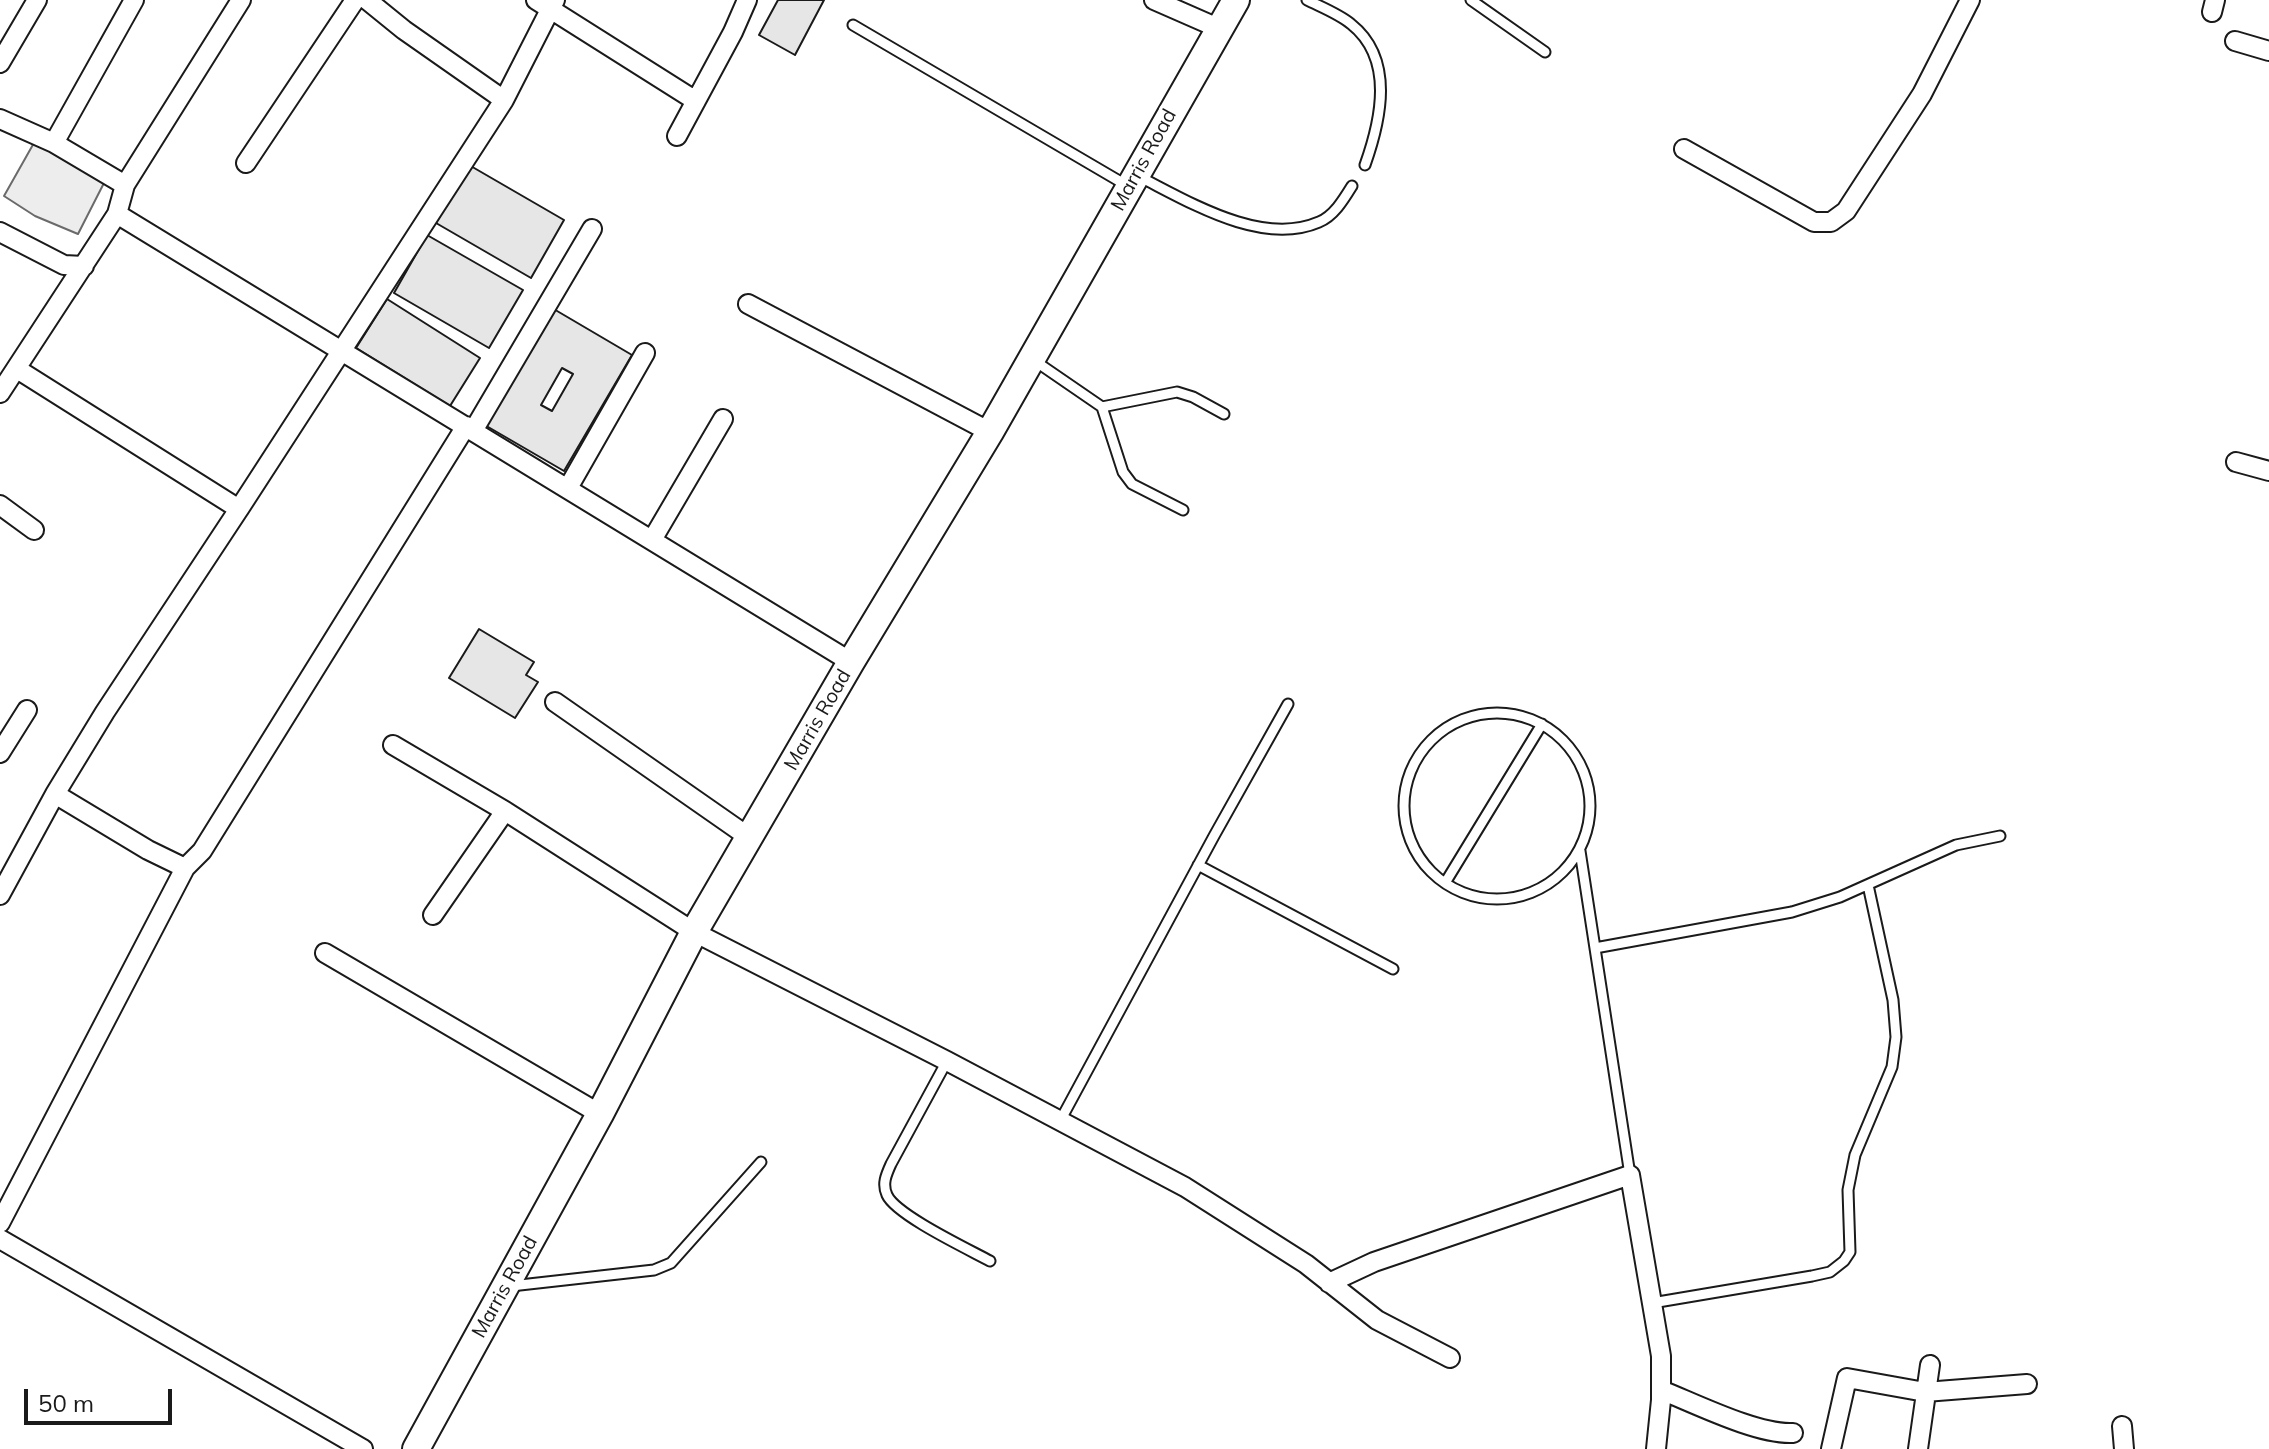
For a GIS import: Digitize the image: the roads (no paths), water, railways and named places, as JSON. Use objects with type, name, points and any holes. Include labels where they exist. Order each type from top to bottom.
[{"type":"street","points":[[0,63],[37,0]]},
{"type":"street","points":[[54,143],[134,0]]},
{"type":"street","points":[[0,393],[117,214],[125,185],[241,0]]},
{"type":"street","points":[[246,163],[355,0]]},
{"type":"street","points":[[367,0],[404,30],[504,100]]},
{"type":"street","points":[[677,136],[747,0]]},
{"type":"street","points":[[1154,0],[1218,28]]},
{"type":"street","name":"Marris Road","points":[[416,1449],[600,1114],[694,932],[851,662],[990,432],[1236,0]]},
{"type":"street","points":[[1684,149],[1814,222],[1831,222],[1846,211],[1922,94],[1970,0]]},
{"type":"street","points":[[0,895],[55,794],[105,712],[504,100],[547,3],[696,101]]},
{"type":"street","points":[[2235,41],[2269,51]]},
{"type":"street","points":[[0,119],[54,143],[125,185]]},
{"type":"street","points":[[117,214],[851,662]]},
{"type":"street","points":[[0,1223],[185,868],[202,851],[592,229]]},
{"type":"street","points":[[0,232],[64,265],[84,266]]},
{"type":"street","points":[[748,304],[990,432]]},
{"type":"street","points":[[568,488],[645,353]]},
{"type":"street","points":[[17,369],[239,509]]},
{"type":"street","points":[[652,540],[723,419]]},
{"type":"street","points":[[2236,462],[2269,471]]},
{"type":"street","points":[[0,505],[34,530]]},
{"type":"street","points":[[555,702],[750,838]]},
{"type":"street","points":[[0,753],[27,710]]},
{"type":"street","points":[[393,745],[505,811],[694,932],[1185,1187],[1306,1264],[1377,1320],[1450,1358]]},
{"type":"street","points":[[55,794],[148,850],[185,868]]},
{"type":"street","points":[[433,915],[505,811]]},
{"type":"street","points":[[325,953],[600,1114]]},
{"type":"street","points":[[1329,1283],[1374,1262],[1630,1175],[1661,1356],[1656,1449]]},
{"type":"street","points":[[0,1239],[363,1449]]},
{"type":"street","points":[[1918,1449],[1930,1365]]},
{"type":"street","points":[[1831,1449],[1847,1378],[1925,1392],[2027,1384]]},
{"type":"street","points":[[1661,1390],[1741,1421],[1782,1433],[1793,1433]]},
{"type":"street","points":[[2122,1426],[2124,1449]]},
{"type":"lane","points":[[1307,0],[1351,23],[1372,50],[1378,67],[1378,127],[1365,165]]},
{"type":"lane","points":[[1471,0],[1545,52]]},
{"type":"lane","points":[[853,25],[1132,180],[1253,226],[1287,228],[1321,222],[1332,213],[1352,186]]},
{"type":"lane","points":[[1032,359],[1102,407],[1123,472],[1132,484],[1183,510]]},
{"type":"lane","points":[[1102,407],[1177,392],[1224,414]]},
{"type":"lane","points":[[1060,1121],[1288,704]]},
{"type":"lane","points":[[1507,713],[1542,724],[1570,747],[1587,780],[1591,816],[1580,851],[1556,879],[1524,896],[1487,899],[1463,895],[1424,865],[1407,833],[1403,796],[1415,761],[1438,734],[1471,716],[1507,713]]},
{"type":"lane","points":[[1445,883],[1542,724]]},
{"type":"lane","points":[[1595,948],[1792,912],[1840,897],[1956,845],[2000,836]]},
{"type":"lane","points":[[1580,851],[1630,1175]]},
{"type":"lane","points":[[1198,865],[1393,969]]},
{"type":"lane","points":[[1652,1303],[1830,1272],[1850,1252],[1848,1190],[1855,1155],[1892,1067],[1896,1037],[1893,1000],[1868,885]]},
{"type":"lane","points":[[947,1061],[891,1164],[884,1180],[886,1194],[893,1204],[912,1217],[990,1261]]},
{"type":"lane","points":[[505,1287],[654,1270],[671,1263],[761,1162]]}]
